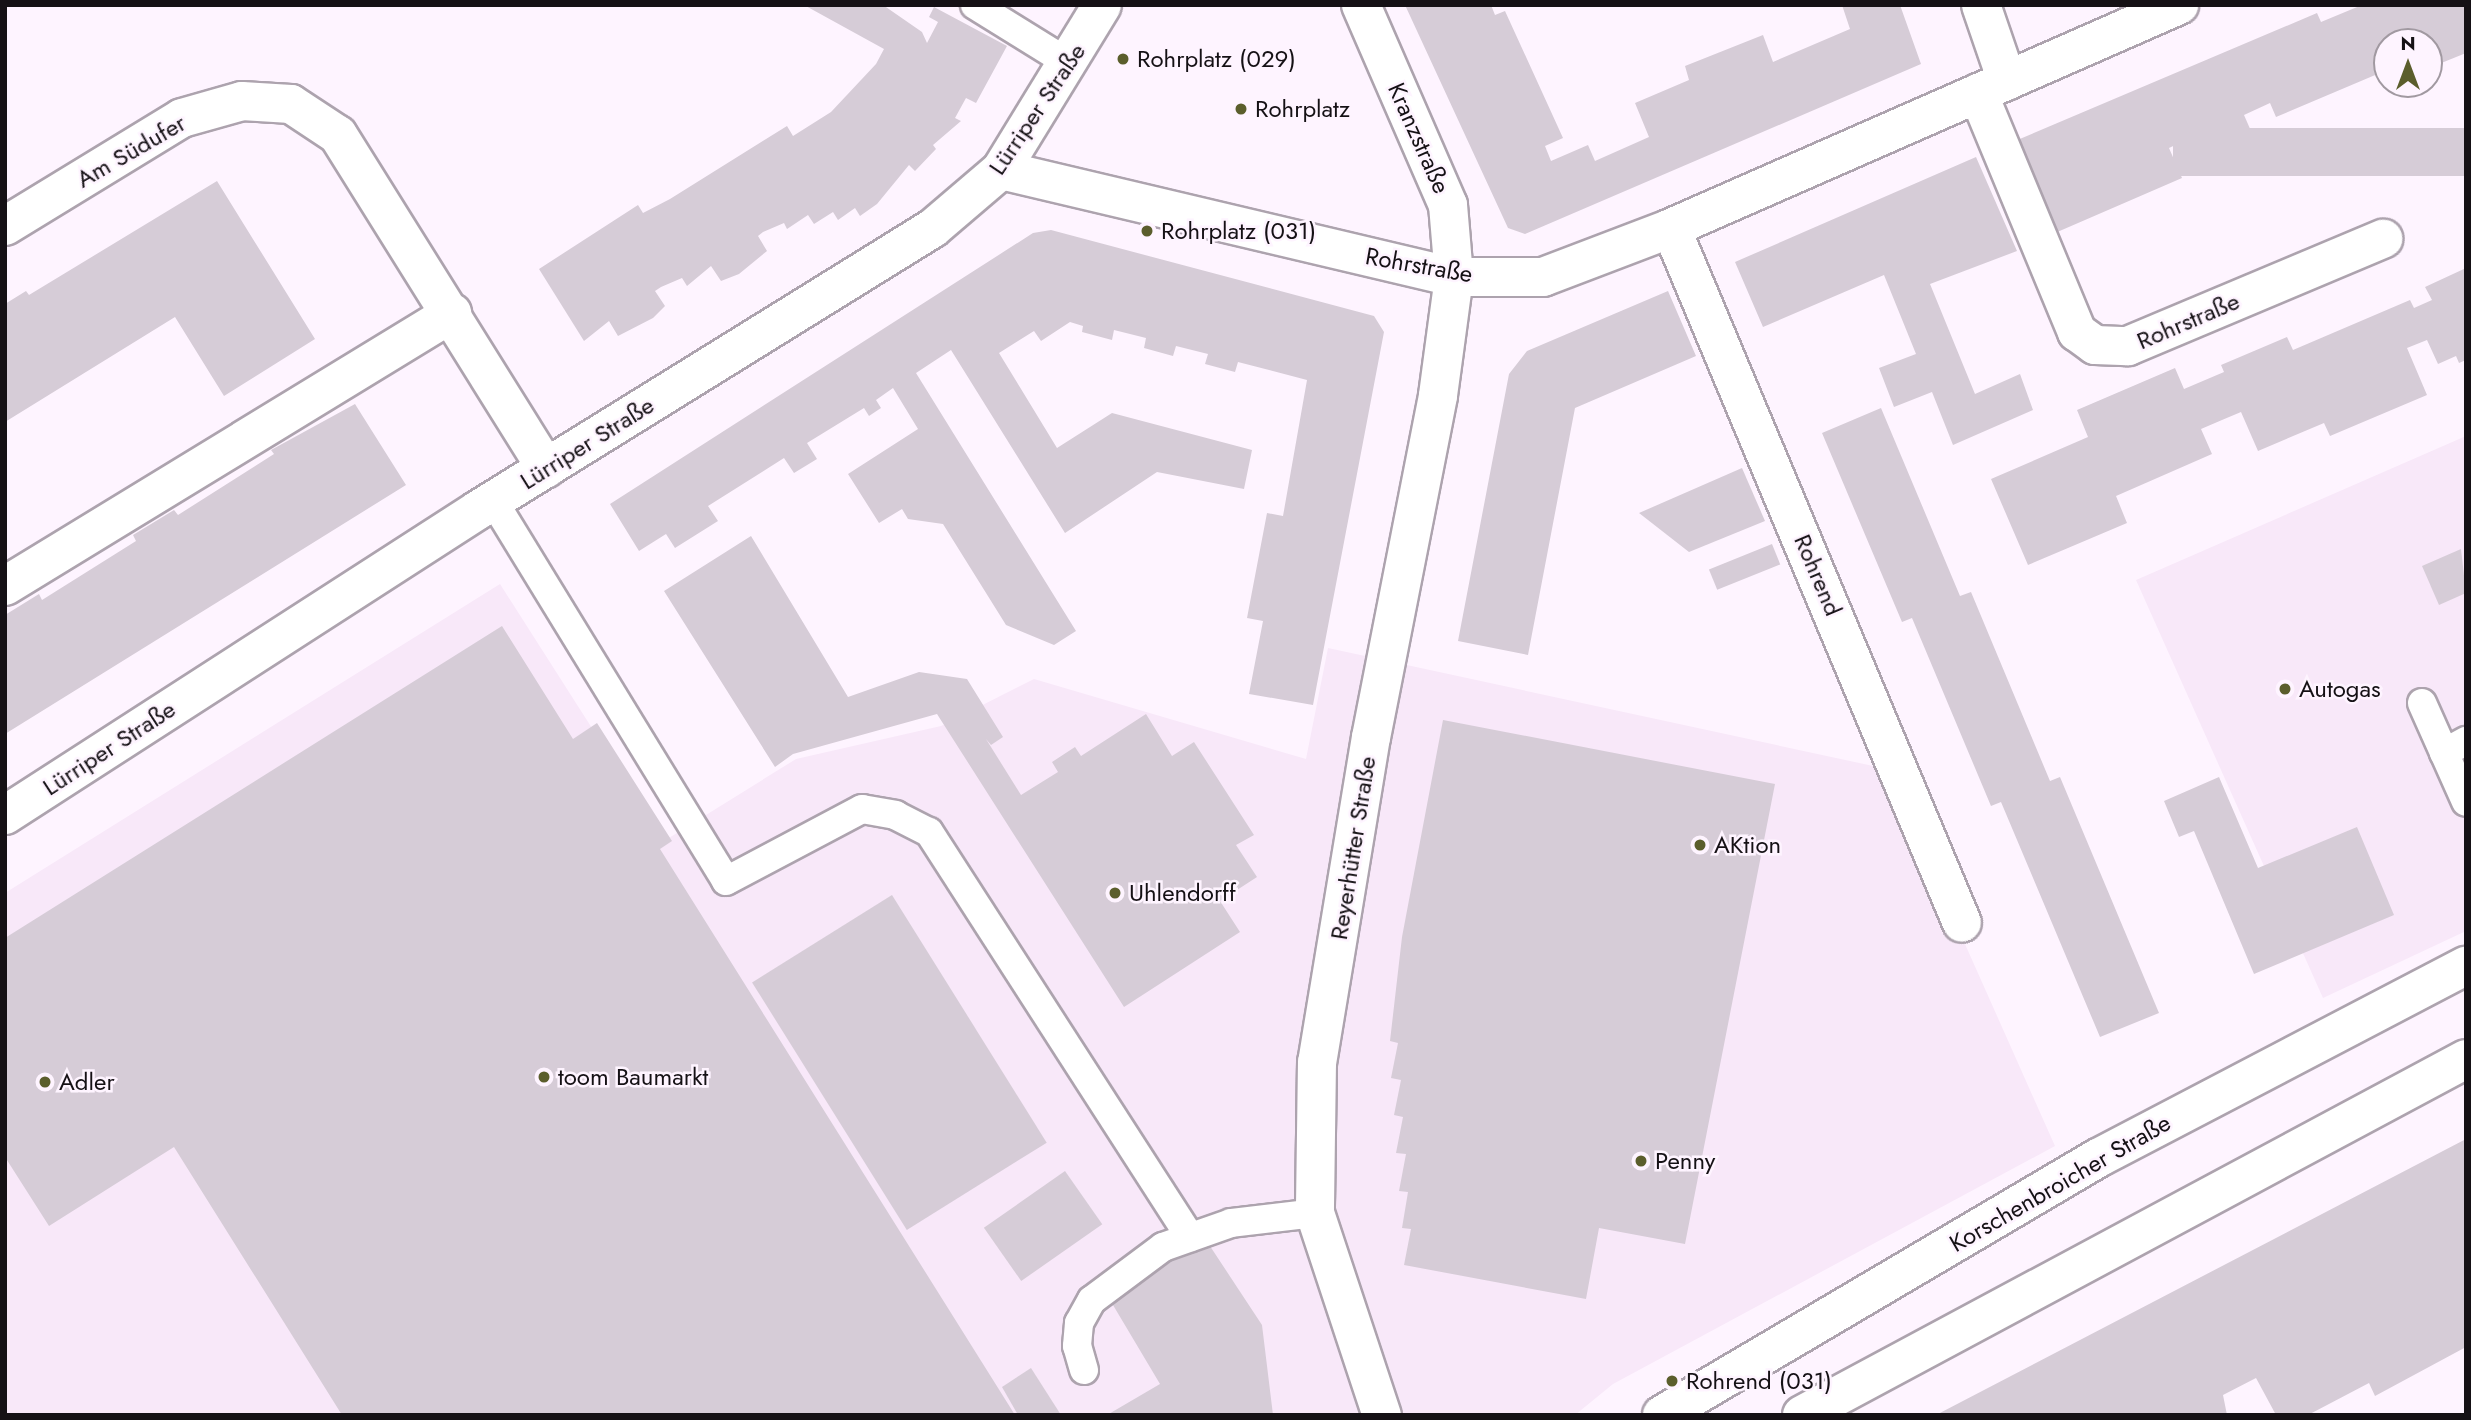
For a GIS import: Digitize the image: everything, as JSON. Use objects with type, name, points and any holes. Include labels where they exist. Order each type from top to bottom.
[{"type":"street","name":"Lürriper Straße","points":[[5,816],[546,468],[933,228],[1000,170],[1070,64],[1102,5]]},
{"type":"street","name":"Kranzstraße","points":[[1361,5],[1448,205],[1454,277]]},
{"type":"street","points":[[1982,5],[1992,87]]},
{"type":"street","name":"Rohrstraße","points":[[1000,170],[1454,277],[1543,277],[1671,228],[2179,5]]},
{"type":"street","name":"Rohrstraße","points":[[1992,87],[2077,332],[2095,345],[2128,346],[2383,239]]},
{"type":"street","name":"Am Südufer","points":[[5,226],[182,118],[242,101],[291,104],[338,135],[452,313],[546,468]]},
{"type":"street","name":"Rohrend","points":[[1671,228],[1962,923]]},
{"type":"street","name":"Reyerhütter Straße","points":[[1382,1415],[1315,1213],[1317,1062],[1371,737],[1438,396],[1454,277]]},
{"type":"street","points":[[5,586],[452,313]]},
{"type":"street","name":"Korschenbroicher Straße","points":[[1662,1415],[2098,1158],[2466,966]]},
{"type":"street","points":[[1802,1415],[2466,1059]]},
{"type":"lane","points":[[975,5],[1070,64]]},
{"type":"lane","points":[[494,502],[726,881],[862,809],[895,815],[929,832],[1190,1237]]},
{"type":"lane","points":[[2422,703],[2455,747],[2466,802]]},
{"type":"lane","points":[[1084,1370],[1077,1346],[1079,1323],[1092,1300],[1163,1247],[1231,1223],[1315,1213]]},
{"type":"shaded area","points":[[2466,436],[2466,931],[2323,998],[2136,580]]},
{"type":"shaded area","points":[[500,584],[664,841],[796,759],[941,726],[1034,679],[1306,759],[1328,648],[1887,769],[2055,1146],[1613,1384],[1575,1415],[5,1415],[5,893]]},
{"type":"building","points":[[804,5],[883,5],[922,32],[927,43],[938,22],[929,17],[934,7],[1007,46],[976,103],[966,98],[955,118],[961,121],[933,145],[936,149],[915,171],[909,165],[877,204],[860,216],[855,208],[838,220],[833,212],[814,224],[808,215],[787,229],[784,223],[763,232],[758,236],[767,251],[739,274],[721,281],[711,266],[687,286],[682,278],[661,287],[655,291],[665,306],[653,318],[618,336],[609,321],[584,341],[539,269],[638,205],[643,213],[670,199],[787,126],[793,136],[831,112],[876,64],[884,49]]},
{"type":"building","points":[[1405,5],[1491,5],[1495,15],[1505,11],[1563,138],[1545,146],[1551,161],[1588,145],[1595,161],[1649,137],[1635,103],[1689,80],[1685,66],[1763,35],[1773,62],[1850,29],[1842,5],[1900,5],[1921,64],[1525,234],[1508,228]]},
{"type":"building","points":[[2362,5],[2466,5],[2466,53],[2443,62],[2443,28],[2373,28],[2373,76],[2276,117],[2270,103],[2244,115],[2251,131],[2196,156],[2188,139],[2169,148],[2182,178],[2055,233],[2015,141],[2317,13],[2321,22]]},
{"type":"building","points":[[2173,128],[2466,128],[2466,176],[2173,176]]},
{"type":"building","points":[[1976,157],[2017,251],[1930,284],[1975,394],[2020,374],[2033,410],[1953,445],[1932,392],[1894,407],[1879,368],[1916,354],[1884,275],[1763,327],[1735,262]]},
{"type":"building","points":[[217,181],[315,339],[224,396],[175,317],[5,422],[5,304],[26,291],[29,295]]},
{"type":"building","points":[[1051,230],[1374,316],[1384,332],[1313,705],[1249,694],[1263,621],[1247,618],[1267,513],[1283,516],[1307,380],[1238,362],[1235,372],[1205,364],[1208,354],[1176,346],[1173,356],[1144,348],[1146,338],[1114,330],[1112,340],[1082,332],[1083,326],[1070,322],[1041,341],[1034,331],[999,353],[1057,448],[1112,413],[1252,450],[1244,489],[1157,472],[1065,533],[951,350],[916,373],[1076,631],[1054,645],[1006,625],[943,524],[908,519],[902,509],[879,523],[848,474],[918,429],[893,388],[876,400],[881,408],[869,416],[864,408],[807,443],[817,459],[794,473],[784,458],[708,506],[718,521],[675,548],[666,534],[639,551],[610,504],[1033,233]]},
{"type":"building","points":[[2466,268],[2466,360],[2459,363],[2456,356],[2438,364],[2427,340],[2407,348],[2427,395],[2330,436],[2324,423],[2258,451],[2241,412],[2222,420],[2201,429],[2212,454],[2116,496],[2127,523],[2028,565],[1991,479],[2088,437],[2077,410],[2175,368],[2184,389],[2224,372],[2221,365],[2287,337],[2293,350],[2410,300],[2414,308],[2432,300],[2425,287]]},
{"type":"building","points":[[1668,291],[1696,356],[1575,408],[1528,655],[1458,641],[1509,374],[1527,351]]},
{"type":"building","points":[[355,404],[406,485],[5,734],[5,615],[39,594],[42,600],[136,541],[133,535],[174,510],[178,515],[274,454],[271,450]]},
{"type":"building","points":[[1881,408],[1960,596],[1971,592],[2050,781],[2060,777],[2159,1013],[2100,1037],[2001,802],[1991,806],[1912,618],[1902,622],[1822,433]]},
{"type":"building","points":[[1742,468],[1765,521],[1689,552],[1639,513]]},
{"type":"building","points":[[751,536],[848,697],[919,672],[967,679],[1003,737],[991,745],[986,739],[1021,795],[1058,772],[1052,762],[1075,747],[1081,756],[1146,714],[1172,756],[1194,742],[1254,835],[1236,845],[1257,877],[1220,901],[1240,932],[1124,1007],[937,714],[793,754],[775,767],[664,591]]},
{"type":"building","points":[[1772,544],[1780,564],[1717,590],[1709,569]]},
{"type":"building","points":[[2461,549],[2466,593],[2439,605],[2422,566]]},
{"type":"building","name":"toom Baumarkt","points":[[502,626],[573,739],[597,723],[672,841],[660,849],[1015,1415],[342,1415],[174,1147],[49,1226],[5,1157],[5,938]]},
{"type":"building","points":[[1443,720],[1775,784],[1685,1244],[1599,1228],[1586,1299],[1404,1265],[1411,1229],[1402,1228],[1408,1192],[1399,1191],[1406,1154],[1396,1153],[1403,1117],[1394,1115],[1401,1080],[1391,1078],[1398,1043],[1390,1041],[1402,937]]},
{"type":"building","points":[[2219,777],[2258,868],[2357,827],[2394,915],[2254,974],[2194,831],[2179,837],[2164,801]]},
{"type":"building","points":[[892,895],[1047,1143],[907,1230],[752,982]]},
{"type":"building","points":[[2466,1139],[2466,1347],[2375,1396],[2369,1383],[2308,1415],[2276,1415],[2256,1378],[2223,1395],[2227,1415],[1936,1415]]},
{"type":"building","points":[[1065,1171],[1102,1224],[1021,1281],[984,1228]]},
{"type":"building","points":[[1206,1240],[1262,1325],[1273,1415],[1107,1415],[1160,1384],[1110,1300]]},
{"type":"building","points":[[1031,1368],[1061,1415],[1018,1415],[1002,1387]]},
{"type":"place","name":"Rohrplatz (029)","points":[[1123,59]]},
{"type":"place","name":"Rohrplatz","points":[[1241,109]]},
{"type":"place","name":"Rohrplatz (031)","points":[[1147,231]]},
{"type":"place","name":"Autogas","points":[[2285,689]]},
{"type":"place","name":"AKtion","points":[[1700,845]]},
{"type":"place","name":"Uhlendorff","points":[[1115,893]]},
{"type":"place","name":"toom Baumarkt","points":[[544,1077]]},
{"type":"place","name":"Adler","points":[[45,1082]]},
{"type":"place","name":"Penny","points":[[1641,1161]]},
{"type":"place","name":"Rohrend (031)","points":[[1672,1381]]}]
